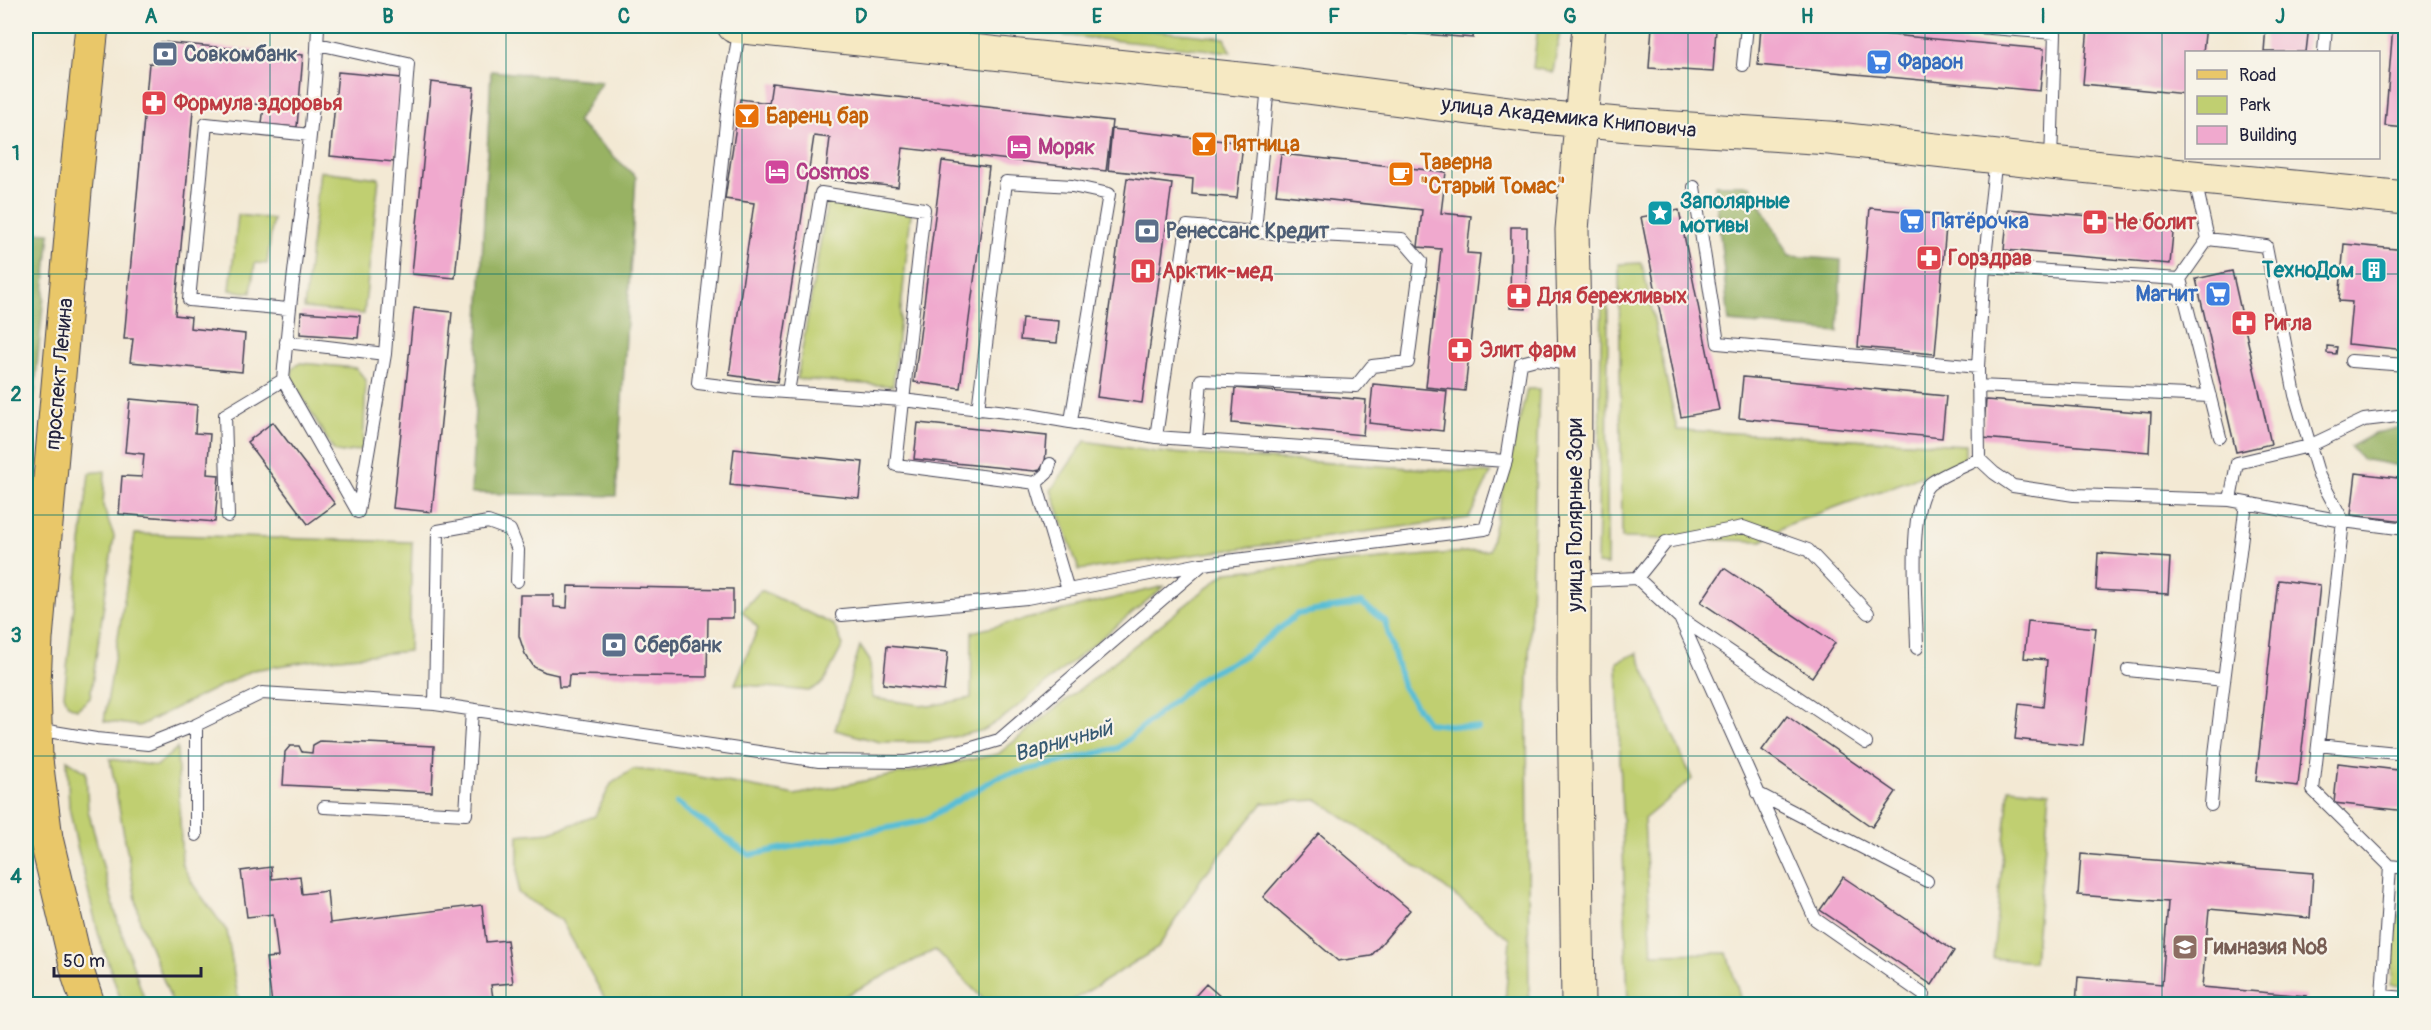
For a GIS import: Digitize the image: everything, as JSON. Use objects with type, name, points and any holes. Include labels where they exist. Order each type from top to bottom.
[{"type":"main road","name":"проспект Ленина","points":[[88,1005],[41,838],[35,729],[35,651],[39,550],[92,26]]},
{"type":"main road","name":"улица Академика Книповича","points":[[734,26],[1268,82],[1581,120],[1829,138],[2051,163],[2406,198]]},
{"type":"main road","name":"улица Полярные Зори","points":[[1578,1005],[1574,681],[1575,365],[1572,230],[1589,26]]},
{"type":"lane","points":[[318,26],[310,135],[288,309],[282,380],[358,512],[385,354],[408,64],[318,44]]},
{"type":"lane","points":[[741,26],[730,86],[698,383],[902,400],[1071,421],[1156,437],[1506,461]]},
{"type":"lane","points":[[1743,65],[1747,26]]},
{"type":"lane","points":[[1966,26],[2056,29],[2051,163]]},
{"type":"lane","points":[[2324,51],[2326,26]]},
{"type":"lane","points":[[1255,232],[1268,82]]},
{"type":"lane","points":[[288,309],[189,300],[206,124],[310,135]]},
{"type":"lane","points":[[1996,156],[1984,267],[1978,367],[1979,459],[1994,473],[2013,486],[2074,495],[2230,500],[2404,531]]},
{"type":"lane","points":[[2194,176],[2208,239],[2180,279],[2220,437]]},
{"type":"lane","points":[[978,410],[1006,182],[1072,186],[1109,194],[1071,421]]},
{"type":"lane","points":[[1694,187],[1718,343],[1978,367]]},
{"type":"lane","points":[[788,392],[821,193],[924,209],[896,465],[1036,483],[1047,473],[1050,464]]},
{"type":"lane","points":[[1156,437],[1187,226],[1255,232],[1402,239],[1421,261],[1408,362],[1372,366],[1356,386],[1202,380],[1196,440]]},
{"type":"lane","points":[[2208,239],[2266,246],[2295,395],[2309,446],[2319,476],[2343,521],[2313,790],[2390,866],[2406,868]]},
{"type":"lane","points":[[1984,267],[2180,279]]},
{"type":"lane","points":[[286,342],[385,354]]},
{"type":"lane","points":[[842,615],[1027,598],[1203,564],[1485,529],[1506,461],[1521,363],[1536,359],[1575,365]]},
{"type":"lane","points":[[2351,361],[2406,365]]},
{"type":"lane","points":[[228,516],[225,415],[282,380]]},
{"type":"lane","points":[[1978,386],[2210,396]]},
{"type":"lane","points":[[2230,500],[2237,463],[2309,446],[2364,420],[2406,415]]},
{"type":"lane","points":[[1917,648],[1915,530],[1919,502],[1929,485],[1979,459]]},
{"type":"lane","points":[[1036,483],[1068,590]]},
{"type":"lane","points":[[2211,805],[2246,503]]},
{"type":"lane","points":[[435,704],[438,531],[488,522],[510,530],[518,550],[516,581]]},
{"type":"lane","points":[[1637,578],[1666,543],[1743,527],[1808,550],[1869,613]]},
{"type":"lane","points":[[35,729],[96,739],[148,744],[196,725],[262,693],[435,704],[819,761],[906,762],[952,754],[999,740],[1203,564]]},
{"type":"lane","points":[[1575,581],[1637,578],[1680,618],[1866,743]]},
{"type":"lane","points":[[1680,618],[1815,919],[1924,994]]},
{"type":"lane","points":[[2128,670],[2224,680]]},
{"type":"lane","points":[[324,807],[466,814],[472,710]]},
{"type":"lane","points":[[196,725],[196,835]]},
{"type":"lane","points":[[2318,745],[2406,754]]},
{"type":"lane","points":[[1757,792],[1927,881]]},
{"type":"lane","points":[[2390,866],[2382,996],[2406,998]]},
{"type":"green space","points":[[968,26],[1112,26],[1225,38],[1231,52]]},
{"type":"green space","points":[[1538,26],[1561,26],[1553,72],[1533,68]]},
{"type":"green space","points":[[491,71],[602,81],[577,122],[636,177],[616,496],[471,493]]},
{"type":"green space","points":[[320,171],[379,178],[364,314],[304,308]]},
{"type":"green space","points":[[1715,185],[1750,185],[1789,256],[1841,260],[1838,332],[1729,322]]},
{"type":"green space","points":[[827,203],[911,213],[893,386],[797,379]]},
{"type":"green space","points":[[238,215],[273,219],[267,264],[255,263],[251,293],[230,290]]},
{"type":"green space","points":[[32,232],[50,233],[26,481],[26,299]]},
{"type":"green space","points":[[1642,263],[1677,430],[1965,445],[1965,460],[1787,525],[1762,541],[1622,538],[1619,264]]},
{"type":"green space","points":[[1608,295],[1607,565],[1597,564],[1602,296]]},
{"type":"green space","points":[[300,363],[356,368],[366,380],[363,449],[342,453],[334,451],[291,378],[293,368]]},
{"type":"green space","points":[[1527,389],[1539,389],[1527,711],[1529,1004],[1505,1004],[1510,939],[1431,877],[1318,800],[1263,803],[1201,879],[1158,948],[1067,1004],[988,1004],[935,950],[829,1004],[608,1004],[561,920],[518,893],[518,835],[551,832],[595,816],[611,784],[633,769],[684,774],[795,795],[998,754],[1227,572],[1489,550]]},
{"type":"green space","points":[[2405,426],[2405,467],[2362,459],[2350,447],[2376,433]]},
{"type":"green space","points":[[1085,441],[1155,452],[1491,473],[1469,518],[1079,570],[1051,490]]},
{"type":"green space","points":[[105,471],[103,506],[114,536],[90,698],[77,709],[68,705],[64,695],[89,473]]},
{"type":"green space","points":[[135,534],[412,542],[409,651],[310,661],[253,670],[139,726],[104,721]]},
{"type":"green space","points":[[1165,586],[1007,715],[984,730],[931,742],[880,742],[835,730],[860,646],[870,661],[872,698],[929,706],[971,698],[972,632]]},
{"type":"green space","points":[[761,590],[834,625],[843,645],[823,683],[809,691],[735,684],[758,628],[742,611]]},
{"type":"green space","points":[[1637,653],[1692,779],[1644,819],[1652,954],[1727,953],[1742,1004],[1628,1004],[1617,662]]},
{"type":"green space","points":[[177,748],[182,864],[194,886],[227,931],[239,1004],[173,1004],[140,921],[110,759],[157,766]]},
{"type":"green space","points":[[67,760],[86,772],[88,810],[118,922],[146,1004],[122,1004],[99,936],[69,807]]},
{"type":"green space","points":[[2009,788],[2050,792],[2034,962],[1993,958]]},
{"type":"green space","points":[[2396,915],[2405,916],[2405,986],[2391,985]]},
{"type":"building","points":[[1329,26],[1407,26],[1407,34]]},
{"type":"building","points":[[1411,26],[1474,26],[1473,38],[1410,33]]},
{"type":"building","points":[[1652,26],[1692,26],[1716,29],[1713,72],[1649,68]]},
{"type":"building","points":[[1761,26],[1794,26],[2044,49],[2040,91],[1758,65]]},
{"type":"building","points":[[2088,26],[2206,26],[2203,51],[2185,51],[2185,94],[2083,84]]},
{"type":"building","points":[[2266,26],[2309,26],[2306,51],[2264,51]]},
{"type":"building","points":[[2393,26],[2406,26],[2406,128],[2385,126]]},
{"type":"building","points":[[161,42],[303,55],[297,127],[262,124],[264,105],[194,99],[175,315],[191,317],[190,328],[245,334],[242,372],[130,362],[133,339],[124,339],[149,63],[159,64]]},
{"type":"building","points":[[338,72],[402,78],[394,162],[330,156]]},
{"type":"building","points":[[431,82],[474,87],[455,278],[412,274]]},
{"type":"building","points":[[772,83],[1112,121],[1106,171],[903,148],[898,187],[825,179],[830,138],[814,136],[777,382],[729,375],[754,203],[725,199],[740,99],[769,103]]},
{"type":"building","points":[[1112,129],[1243,143],[1237,198],[1192,194],[1193,179],[1108,170]]},
{"type":"building","points":[[1281,154],[1446,172],[1441,213],[1471,216],[1467,253],[1480,254],[1465,391],[1426,387],[1441,249],[1418,247],[1422,210],[1276,194]]},
{"type":"building","points":[[942,161],[989,167],[960,388],[914,382]]},
{"type":"building","points":[[1127,178],[1172,184],[1142,403],[1097,397]]},
{"type":"building","points":[[1870,208],[1947,215],[1935,354],[1858,347]]},
{"type":"building","points":[[2008,209],[2174,223],[2170,264],[2004,250]]},
{"type":"building","points":[[1679,210],[1719,410],[1681,417],[1641,217]]},
{"type":"building","points":[[1511,227],[1527,227],[1526,309],[1510,308]]},
{"type":"building","name":"ТехноДом","points":[[2344,244],[2406,250],[2406,350],[2348,344],[2352,302],[2339,301]]},
{"type":"building","points":[[2232,271],[2271,444],[2236,452],[2196,279]]},
{"type":"building","points":[[414,308],[452,312],[432,512],[393,508]]},
{"type":"building","points":[[301,312],[360,316],[358,338],[300,334]]},
{"type":"building","points":[[1022,318],[1059,321],[1057,343],[1020,340]]},
{"type":"building","points":[[2327,346],[2337,347],[2336,354],[2327,353]]},
{"type":"building","points":[[1743,377],[1946,396],[1942,438],[1739,418]]},
{"type":"building","points":[[1373,384],[1447,391],[1443,431],[1369,423]]},
{"type":"building","points":[[1235,388],[1366,400],[1363,435],[1232,423]]},
{"type":"building","points":[[130,399],[197,405],[195,433],[210,434],[207,474],[219,475],[215,522],[119,514],[122,476],[142,477],[144,454],[125,452]]},
{"type":"building","points":[[1986,400],[2151,413],[2149,452],[1983,438]]},
{"type":"building","points":[[273,422],[335,504],[308,524],[247,442]]},
{"type":"building","points":[[918,423],[1047,436],[1045,462],[1040,470],[1035,471],[914,459]]},
{"type":"building","points":[[734,449],[863,462],[859,498],[730,485]]},
{"type":"building","points":[[2356,473],[2406,479],[2406,521],[2351,515]]},
{"type":"building","points":[[2098,553],[2170,558],[2168,594],[2096,590]]},
{"type":"building","points":[[1724,568],[1835,643],[1812,677],[1701,602]]},
{"type":"building","points":[[2278,580],[2320,585],[2298,786],[2256,781]]},
{"type":"building","name":"Сбербанк","points":[[568,586],[733,589],[733,618],[708,618],[707,677],[569,675],[568,687],[559,687],[558,675],[534,667],[525,654],[519,636],[520,595],[554,595],[554,607],[567,608]]},
{"type":"building","points":[[2028,621],[2096,628],[2083,746],[2015,739],[2019,704],[2043,707],[2047,660],[2024,658]]},
{"type":"building","points":[[887,646],[948,652],[944,691],[883,684]]},
{"type":"building","points":[[1787,716],[1896,792],[1872,827],[1762,750]]},
{"type":"building","points":[[320,741],[434,746],[432,792],[283,785],[285,752],[290,746],[299,746],[302,752],[312,753],[313,745]]},
{"type":"building","points":[[2338,763],[2406,771],[2406,811],[2334,803]]},
{"type":"building","points":[[1319,833],[1410,910],[1371,956],[1338,961],[1263,897]]},
{"type":"building","name":"Гимназия №8","points":[[2081,854],[2313,873],[2310,918],[2209,909],[2202,987],[2306,996],[2305,1004],[2076,1004],[2078,977],[2162,984],[2168,902],[2078,895]]},
{"type":"building","points":[[271,867],[272,879],[300,876],[302,894],[327,891],[330,923],[482,905],[486,942],[507,940],[513,983],[491,985],[494,1004],[272,1004],[266,958],[278,957],[273,914],[247,917],[241,871]]},
{"type":"building","points":[[1843,877],[1954,951],[1932,985],[1820,910]]},
{"type":"building","points":[[1206,984],[1229,1004],[1188,1004]]},
{"type":"waterway","name":"Варничный","points":[[677,803],[749,855],[923,821],[998,777],[1118,748],[1202,677],[1245,656],[1298,614],[1361,603],[1385,621],[1403,687],[1428,723],[1478,728]]},
{"type":"place","name":"Совкомбанк","points":[[165,54]]},
{"type":"place","name":"Фараон","points":[[1879,62]]},
{"type":"place","name":"Формула здоровья","points":[[154,103]]},
{"type":"place","name":"Баренц бар","points":[[747,116]]},
{"type":"place","name":"Пятница","points":[[1204,144]]},
{"type":"place","name":"Моряк","points":[[1019,147]]},
{"type":"place","name":"Cosmos","points":[[777,172]]},
{"type":"place","name":"Таверна \"Старый Томас\"","points":[[1401,174]]},
{"type":"place","name":"Заполярные мотивы","points":[[1660,213]]},
{"type":"place","name":"Пятёрочка","points":[[1912,221]]},
{"type":"place","name":"Не болит","points":[[2095,222]]},
{"type":"place","name":"Ренессанс Кредит","points":[[1147,231]]},
{"type":"place","name":"Горздрав","points":[[1929,258]]},
{"type":"place","name":"ТехноДом","points":[[2374,270]]},
{"type":"place","name":"Арктик-мед","points":[[1143,271]]},
{"type":"place","name":"Магнит","points":[[2218,294]]},
{"type":"place","name":"Для бережливых","points":[[1519,296]]},
{"type":"place","name":"Ригла","points":[[2244,323]]},
{"type":"place","name":"Элит фарм","points":[[1460,350]]},
{"type":"place","name":"Сбербанк","points":[[614,645]]},
{"type":"place","name":"Гимназия №8","points":[[2185,947]]}]
